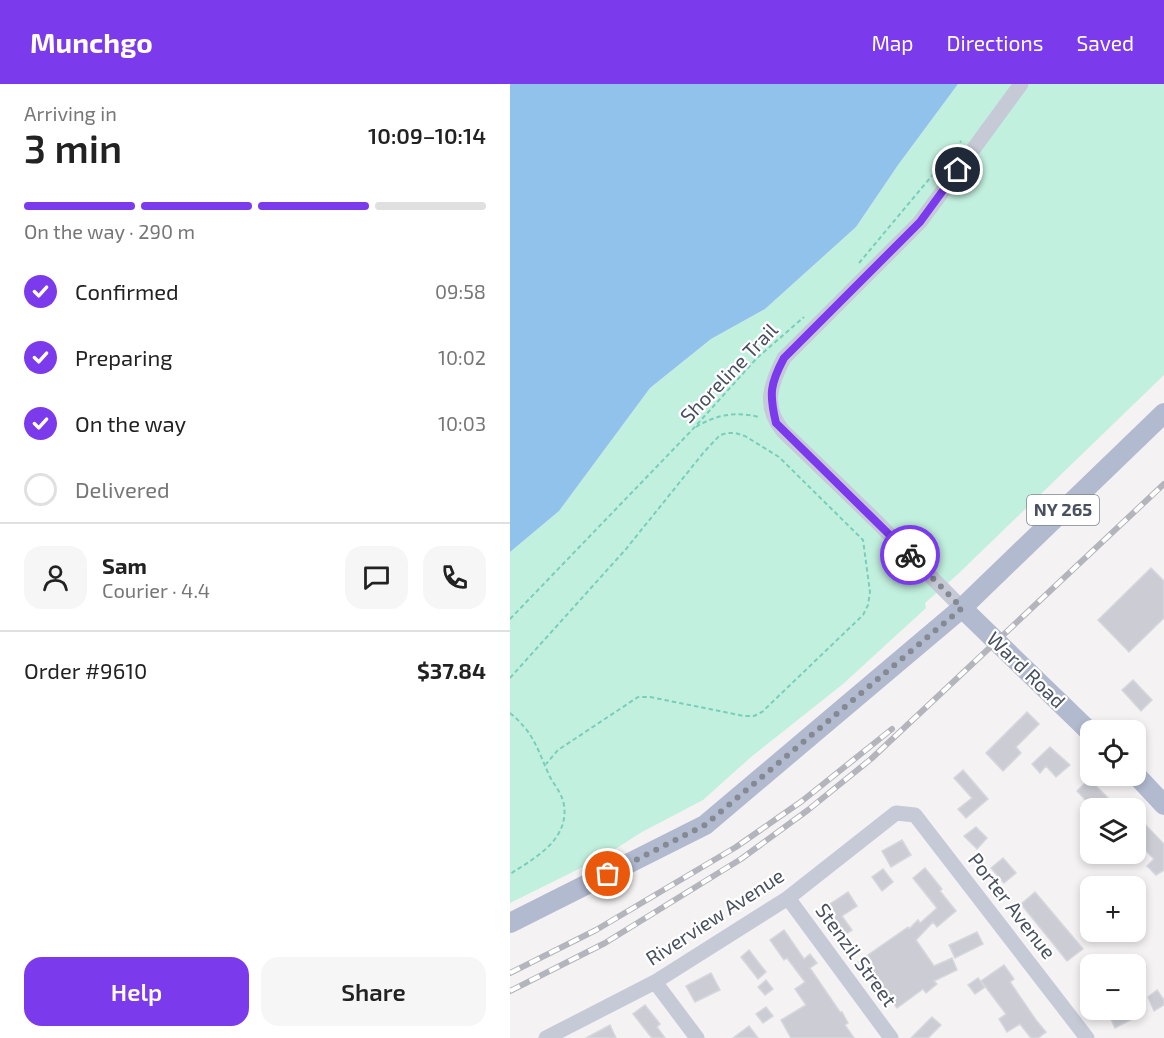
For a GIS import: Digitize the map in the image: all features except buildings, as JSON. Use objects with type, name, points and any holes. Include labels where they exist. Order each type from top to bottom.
[{"type":"main road","name":"NY 265","points":[[510,923],[705,825],[962,608],[1164,413]]},
{"type":"main road","name":"Ward Road","points":[[962,608],[1080,722]]},
{"type":"main road","points":[[1146,783],[1160,795]]},
{"type":"street","points":[[962,608],[776,423],[770,400],[772,380],[784,358],[920,222],[1021,84]]},
{"type":"street","name":"Riverview Avenue","points":[[546,1038],[656,982],[788,898],[896,813]]},
{"type":"street","name":"Porter Avenue","points":[[896,813],[915,815],[1088,1038]]},
{"type":"street","name":"Stenzil Street","points":[[788,898],[891,1038]]},
{"type":"street","points":[[656,982],[697,1038]]},
{"type":"path","points":[[859,263],[962,140]]},
{"type":"path","name":"Shoreline Trail","points":[[510,619],[757,358],[812,311]]},
{"type":"path","points":[[692,429],[707,420],[735,414],[756,416],[776,423]]},
{"type":"path","points":[[510,678],[626,549],[720,435],[735,433],[745,436],[779,457],[863,540],[870,592],[868,605],[862,615],[762,711],[754,716],[744,716],[650,697],[639,697],[558,750],[546,764]]},
{"type":"path","points":[[510,713],[525,725],[564,804],[560,832],[547,848],[510,874]]},
{"type":"green space","points":[[958,84],[1164,84],[1164,375],[957,575],[925,603],[926,608],[843,684],[751,757],[703,800],[642,832],[601,858],[510,903],[510,552],[559,511],[650,388],[711,339],[765,309],[856,227],[898,165]]},
{"type":"water","points":[[510,84],[958,84],[898,165],[856,227],[765,309],[711,339],[650,388],[559,511],[510,552]]},
{"type":"railway","points":[[510,991],[605,943],[741,859],[808,810],[871,759],[1164,484]]},
{"type":"railway","points":[[510,973],[596,930],[736,847],[802,801],[892,729]]},
{"type":"way so far","points":[[608,874],[705,825],[962,608],[910,555]]},
{"type":"route","points":[[910,555],[776,423],[770,400],[772,380],[784,358],[920,222],[958,170]]}]
